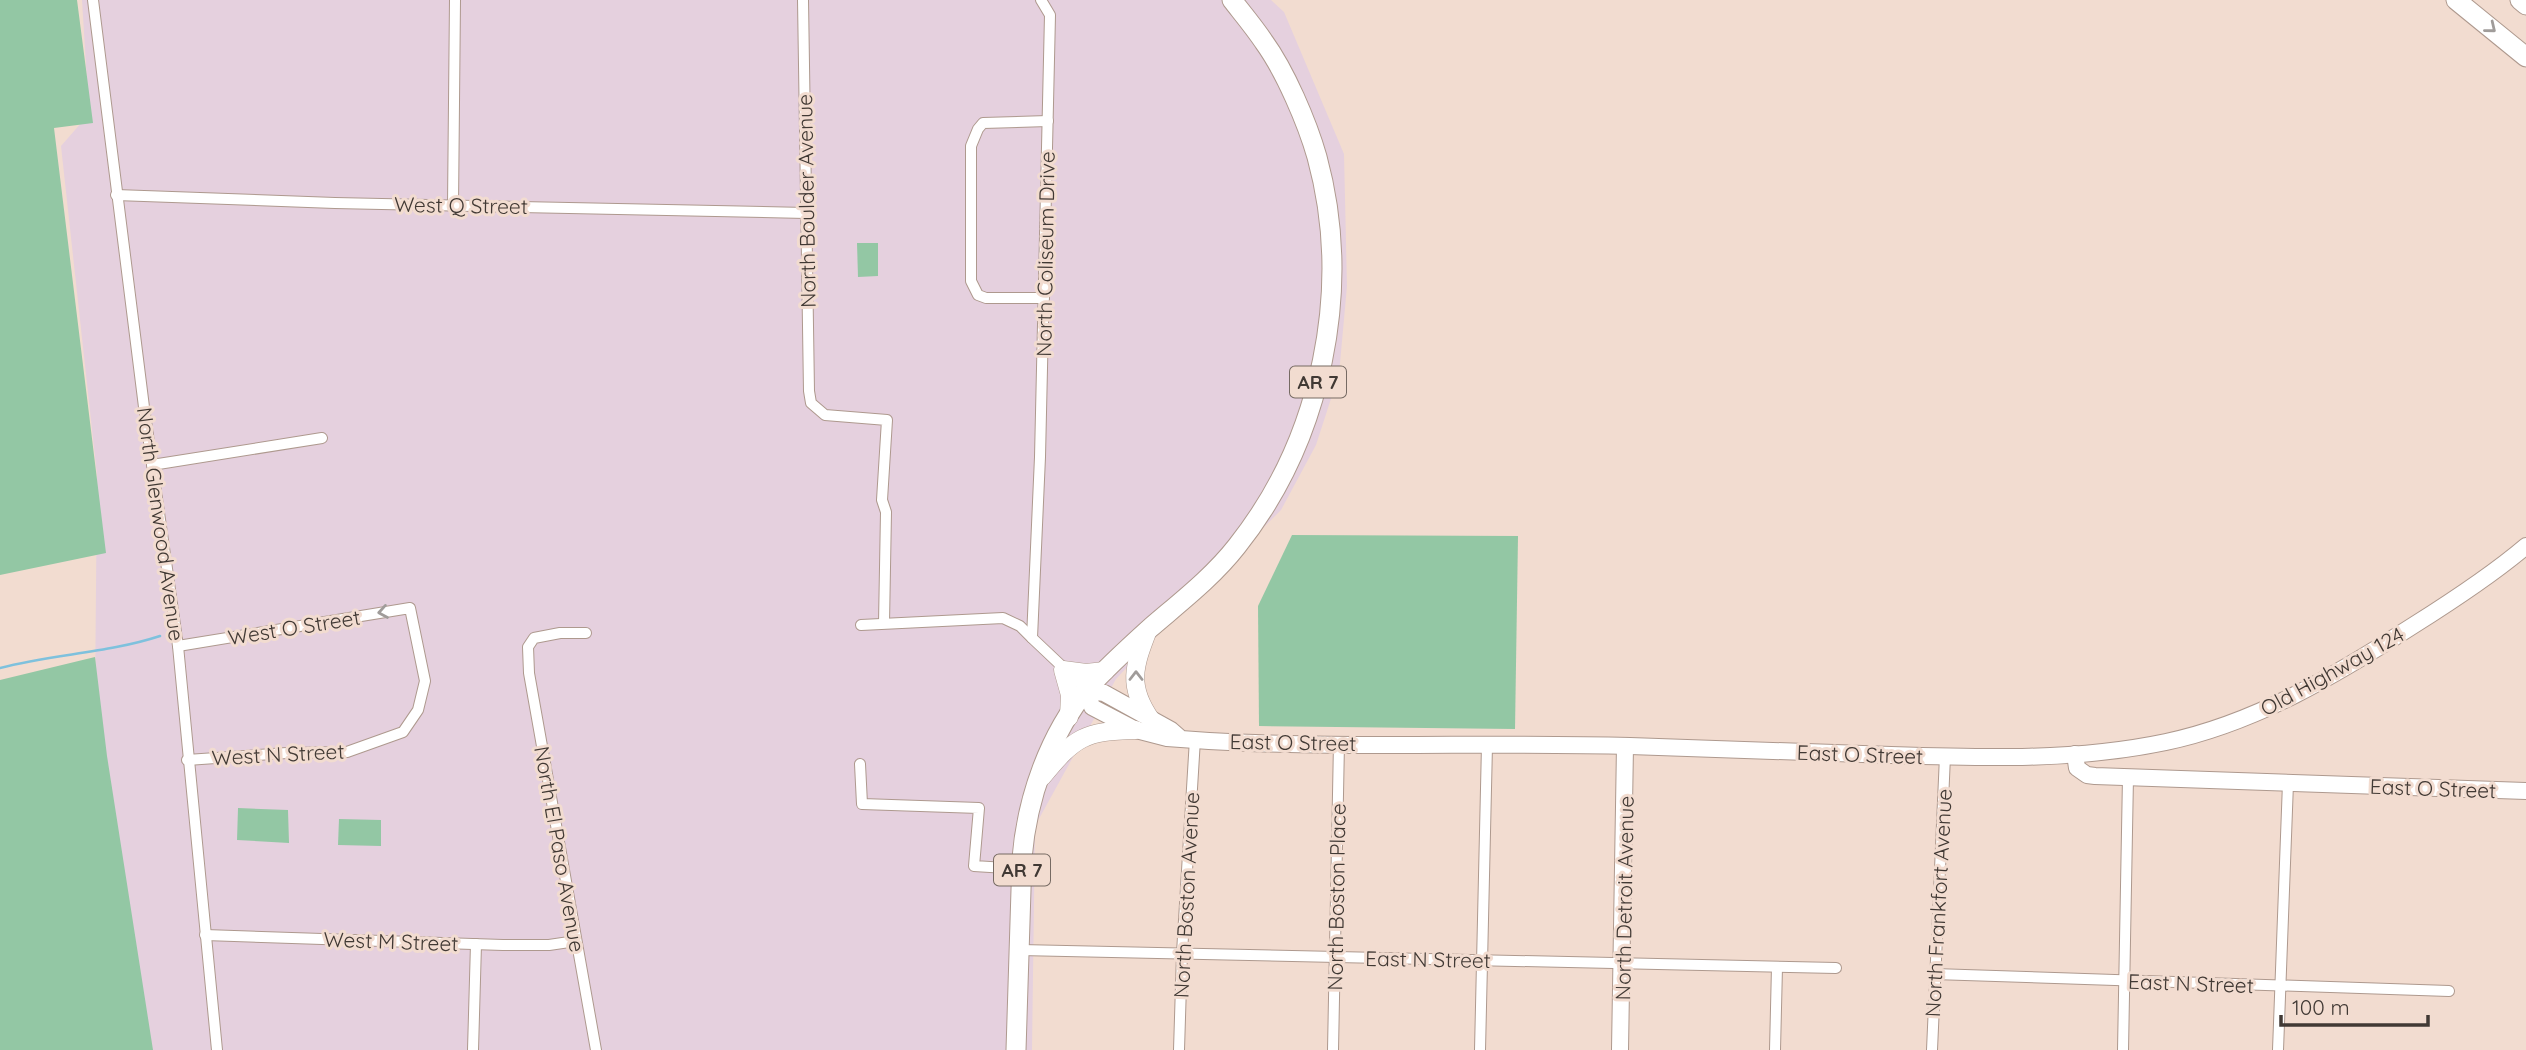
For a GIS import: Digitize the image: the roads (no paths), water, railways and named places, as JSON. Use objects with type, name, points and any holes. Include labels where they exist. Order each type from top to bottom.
[{"type":"highway","name":"AR 7","points":[[1016,1050],[1024,830],[1037,782],[1051,749],[1087,690],[1148,630],[1209,577],[1237,547],[1270,499],[1296,447],[1315,394],[1328,338],[1332,277],[1328,216],[1317,157],[1295,99],[1266,43],[1232,0]]},
{"type":"highway","points":[[2456,0],[2526,57]]},
{"type":"highway","points":[[2520,0],[2526,5]]},
{"type":"main road","points":[[1037,782],[1061,753],[1087,735],[1144,725],[1134,676],[1136,660],[1148,630]]},
{"type":"main road","points":[[1068,719],[1070,695],[1063,670],[1086,673],[1105,671]]},
{"type":"street","name":"North Glenwood Avenue","points":[[93,0],[116,195],[178,646],[217,1050]]},
{"type":"street","points":[[453,205],[455,0]]},
{"type":"street","name":"North Boulder Avenue","points":[[803,0],[811,403],[825,415],[887,420],[882,500],[886,512],[884,623]]},
{"type":"street","name":"North Coliseum Drive","points":[[1032,638],[1038,510],[1050,15],[1041,0]]},
{"type":"street","points":[[1044,298],[986,298],[978,295],[971,281],[971,146],[983,123],[1048,121]]},
{"type":"street","name":"West Q Street","points":[[116,195],[806,213]]},
{"type":"street","points":[[152,464],[322,438]]},
{"type":"street","name":"Old Highway 124","points":[[2075,754],[2167,742],[2210,730],[2268,708],[2389,641],[2445,605],[2526,546]]},
{"type":"street","name":"West O Street","points":[[178,646],[410,608]]},
{"type":"street","name":"West N Street","points":[[187,760],[347,752],[402,732],[418,710],[425,681],[410,608]]},
{"type":"street","points":[[861,625],[1003,618],[1020,626],[1063,670],[1087,690]]},
{"type":"street","name":"North El Paso Avenue","points":[[586,634],[560,633],[534,638],[528,647],[529,673],[596,1050]]},
{"type":"street","name":"East O Street","points":[[1087,690],[1092,707],[1144,725],[1167,738],[1625,746],[1945,756],[2019,757],[2075,754],[2077,768],[2087,775],[2526,791]]},
{"type":"street","name":"North Boston Avenue","points":[[1180,1050],[1187,738]]},
{"type":"street","name":"North Boston Place","points":[[1333,1050],[1339,743]]},
{"type":"street","points":[[1480,1050],[1487,745]]},
{"type":"street","name":"North Detroit Avenue","points":[[1620,1050],[1625,746]]},
{"type":"street","name":"North Frankfort Avenue","points":[[1932,1050],[1945,756]]},
{"type":"street","points":[[860,764],[862,804],[979,808],[974,866],[1021,869]]},
{"type":"street","points":[[2123,1050],[2128,777]]},
{"type":"street","points":[[2278,1050],[2288,783]]},
{"type":"street","name":"West M Street","points":[[205,935],[476,944],[549,945],[576,942]]},
{"type":"street","points":[[473,1050],[476,944]]},
{"type":"street","name":"East N Street","points":[[1020,950],[1836,968]]},
{"type":"street","points":[[1775,1050],[1777,967]]},
{"type":"street","name":"East N Street","points":[[1934,974],[2449,991]]},
{"type":"waterway","points":[[0,668],[121,646],[160,636]]}]
